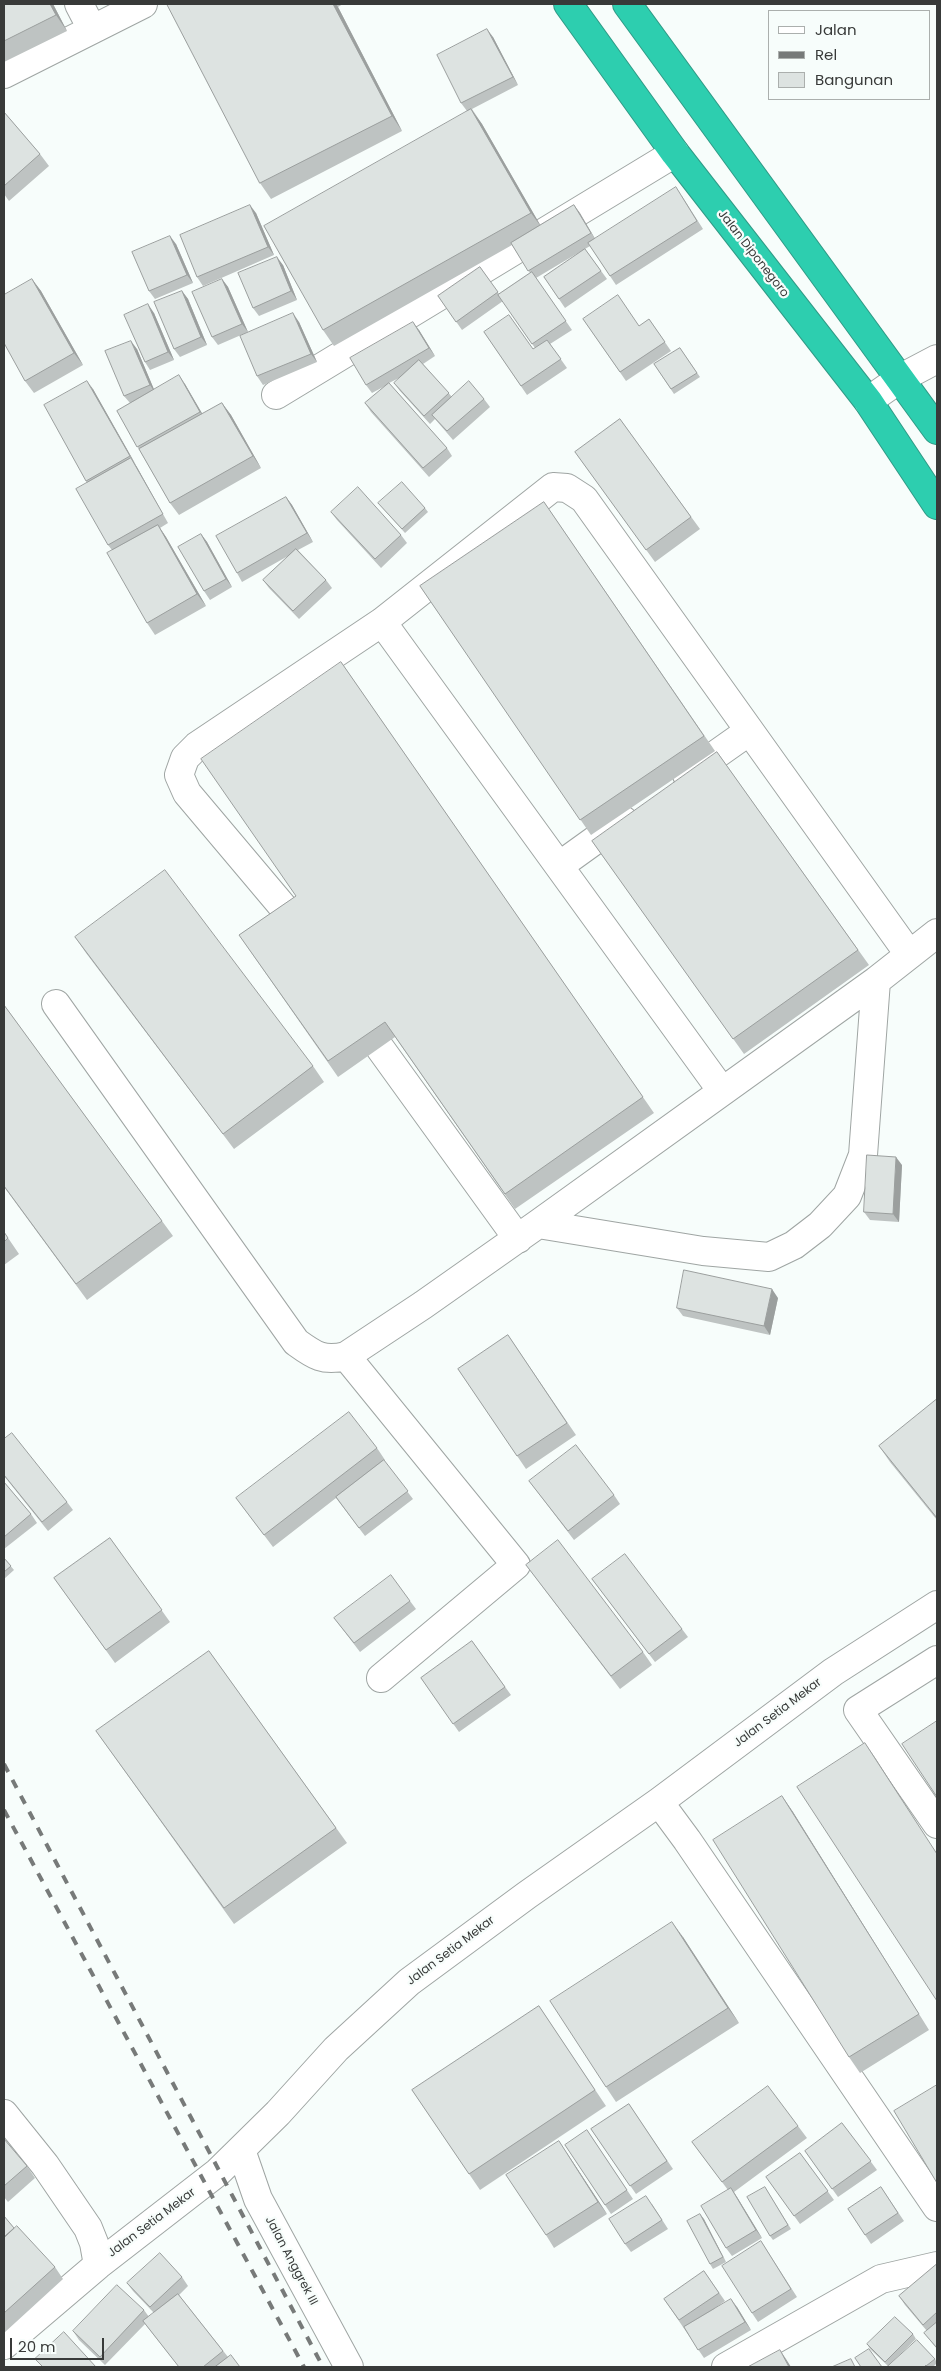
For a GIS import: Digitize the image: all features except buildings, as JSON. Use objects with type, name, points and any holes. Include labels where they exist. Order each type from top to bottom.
[{"type":"highway","name":"Jalan Diponegoro","points":[[568,4],[674,153],[868,401],[937,505]]},
{"type":"highway","points":[[627,4],[802,246],[936,426]]},
{"type":"street","points":[[79,4],[92,29]]},
{"type":"street","points":[[4,74],[143,4]]},
{"type":"street","points":[[276,395],[674,153]]},
{"type":"street","points":[[868,401],[900,378],[937,359]]},
{"type":"street","points":[[294,920],[187,793],[179,775],[185,758],[196,746],[382,622],[553,487],[567,488],[584,499],[748,732],[909,954]]},
{"type":"street","points":[[382,622],[722,1091]]},
{"type":"street","points":[[669,787],[748,732]]},
{"type":"street","points":[[559,866],[646,804]]},
{"type":"street","points":[[56,1004],[296,1342],[315,1356],[333,1360],[346,1356],[528,1232],[876,981],[937,933]]},
{"type":"street","points":[[380,1048],[528,1232],[769,1257],[794,1245],[820,1225],[847,1196],[863,1155],[876,981]]},
{"type":"street","points":[[346,1356],[516,1565],[381,1678]]},
{"type":"street","name":"Jalan Setia Mekar","points":[[4,2345],[98,2265],[205,2183],[241,2150],[336,2049],[409,1982],[527,1895],[659,1802],[833,1672],[937,1605]]},
{"type":"street","points":[[937,1660],[858,1710],[937,1824]]},
{"type":"street","points":[[659,1802],[687,1840],[937,2207]]},
{"type":"street","points":[[4,2114],[45,2165],[88,2228],[94,2243],[98,2265]]},
{"type":"street","name":"Jalan Anggrek III","points":[[241,2150],[258,2199],[349,2367]]},
{"type":"street","points":[[726,2367],[880,2279],[937,2266]]},
{"type":"railway","points":[[4,1764],[323,2367]]},
{"type":"railway","points":[[4,1810],[304,2367]]}]
